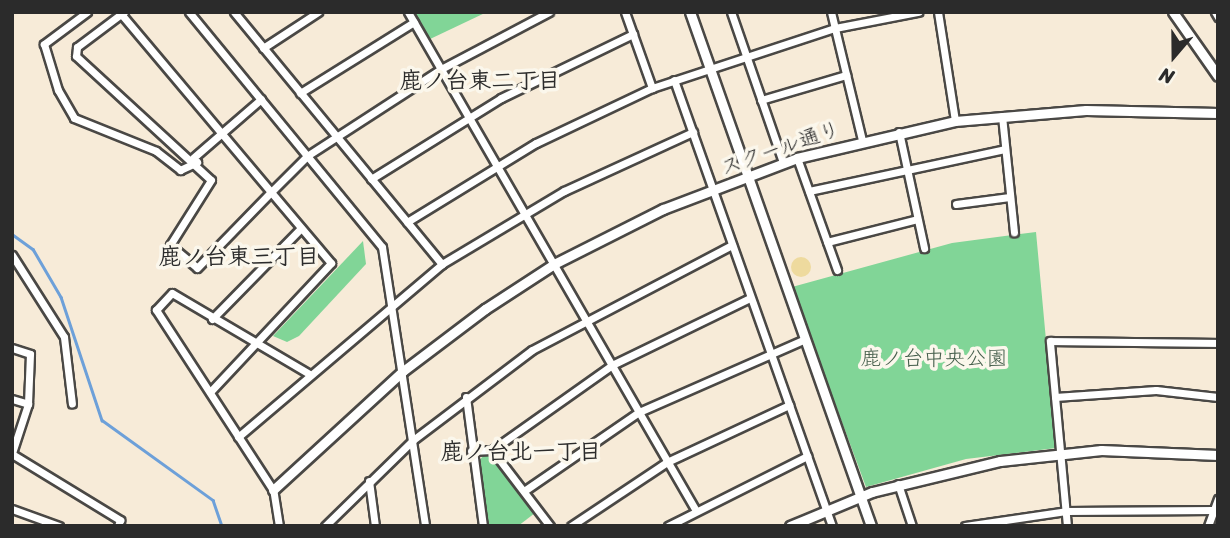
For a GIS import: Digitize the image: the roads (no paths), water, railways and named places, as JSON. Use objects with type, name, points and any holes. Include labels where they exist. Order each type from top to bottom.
[{"type":"street","points":[[87,12],[44,44],[58,90],[74,118],[156,151],[180,170],[195,160],[221,133],[261,99]]},
{"type":"street","points":[[189,12],[382,247],[393,301],[425,526]]},
{"type":"street","points":[[234,12],[442,264]]},
{"type":"street","points":[[263,48],[318,12]]},
{"type":"street","points":[[408,12],[695,509]]},
{"type":"street","points":[[210,391],[331,263],[301,228],[271,192],[221,133],[122,13],[76,47],[76,56],[195,160],[211,180],[170,244],[197,268],[271,192],[307,156],[441,69],[549,12]]},
{"type":"street","points":[[625,12],[652,88]]},
{"type":"street","points":[[690,12],[871,526]]},
{"type":"street","points":[[731,12],[783,162]]},
{"type":"street","points":[[831,12],[862,140]]},
{"type":"street","points":[[407,222],[496,165],[652,88],[835,28],[919,12]]},
{"type":"street","points":[[938,12],[954,121]]},
{"type":"street","points":[[1173,12],[1218,76]]},
{"type":"street","points":[[1214,12],[1218,17]]},
{"type":"street","points":[[300,93],[414,22]]},
{"type":"street","points":[[371,179],[469,117],[633,34]]},
{"type":"street","points":[[761,100],[846,75]]},
{"type":"street","points":[[674,80],[832,526]]},
{"type":"street","name":"スクール通り","points":[[273,491],[403,371],[554,264],[713,189],[797,158],[862,140],[954,121],[1086,110],[1218,113]]},
{"type":"street","points":[[1002,117],[1014,232]]},
{"type":"street","points":[[238,438],[308,373],[393,301],[442,264],[524,213],[693,132]]},
{"type":"street","points":[[899,132],[924,248]]},
{"type":"street","points":[[809,191],[906,166],[1005,149]]},
{"type":"street","points":[[797,158],[837,270]]},
{"type":"street","points":[[956,204],[1010,197]]},
{"type":"street","points":[[827,242],[917,219]]},
{"type":"street","points":[[212,319],[301,228]]},
{"type":"street","points":[[327,525],[413,440],[466,397],[584,318],[732,245]]},
{"type":"street","points":[[12,255],[64,337],[72,404]]},
{"type":"street","points":[[279,526],[273,491],[156,310],[172,293],[256,345],[308,373]]},
{"type":"street","points":[[471,451],[492,450],[612,365],[750,298]]},
{"type":"street","points":[[524,491],[639,412],[770,352],[805,339]]},
{"type":"street","points":[[1067,526],[1050,341],[1218,343]]},
{"type":"street","points":[[12,348],[30,354],[28,404],[12,454],[120,520],[118,526]]},
{"type":"street","points":[[1055,397],[1156,390],[1218,397]]},
{"type":"street","points":[[466,397],[483,526]]},
{"type":"street","points":[[12,399],[28,404]]},
{"type":"street","points":[[571,526],[667,462],[789,405]]},
{"type":"street","points":[[492,450],[550,526]]},
{"type":"street","points":[[790,526],[860,496],[898,484],[1060,452],[1218,455]]},
{"type":"street","points":[[668,526],[695,509],[807,456]]},
{"type":"street","points":[[369,481],[375,526]]},
{"type":"street","points":[[898,484],[912,526]]},
{"type":"street","points":[[1208,526],[1218,499]]},
{"type":"street","points":[[12,509],[58,526]]},
{"type":"street","points":[[965,526],[1066,511],[1214,510]]},
{"type":"waterway","points":[[12,234],[33,249],[61,297],[102,420],[213,500],[222,526]]},
{"type":"district","name":"鹿ノ台東二丁目","points":[[480,81]]},
{"type":"district","name":"鹿ノ台東三丁目","points":[[239,257]]},
{"type":"district","name":"鹿ノ台北一丁目","points":[[521,452]]},
{"type":"park label","name":"鹿ノ台中央公園","points":[[934,358]]}]
